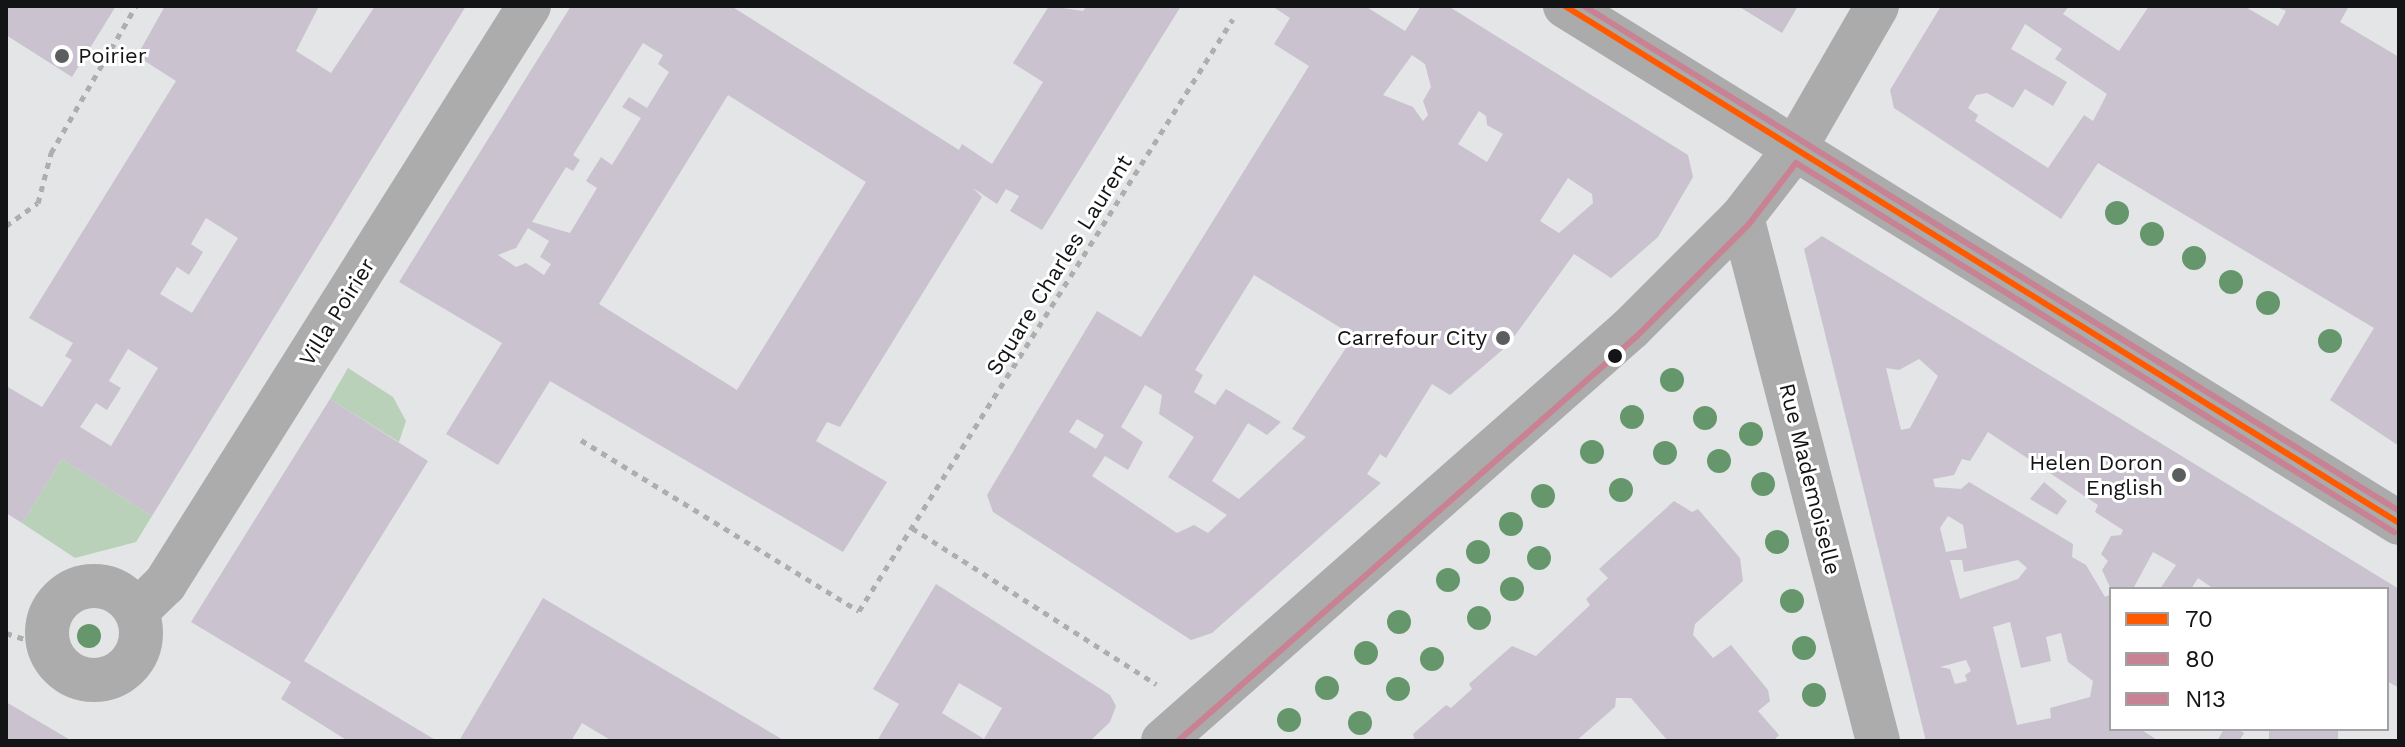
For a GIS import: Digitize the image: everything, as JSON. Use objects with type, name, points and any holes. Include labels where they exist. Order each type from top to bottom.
[{"type":"street","name":"Villa Poirier","points":[[137,611],[165,584],[529,6]]},
{"type":"street","points":[[1565,6],[2399,523]]},
{"type":"street","points":[[1163,741],[1630,329],[1742,217],[1794,150],[1877,6]]},
{"type":"street","name":"Rue Mademoiselle","points":[[1742,217],[1878,741]]},
{"type":"street","points":[[84,586],[114,590],[137,611],[142,642],[126,669],[113,678],[97,681],[67,672],[49,647],[50,616],[58,603],[84,586]]},
{"type":"path","points":[[6,226],[38,203],[51,153],[136,6]]},
{"type":"path","name":"Square Charles Laurent","points":[[581,440],[859,611],[1233,19]]},
{"type":"path","points":[[911,528],[1164,689]]},
{"type":"path","points":[[6,633],[49,647]]},
{"type":"green space","points":[[348,368],[393,397],[406,421],[399,442],[330,399]]},
{"type":"green space","points":[[62,459],[152,516],[136,542],[75,558],[22,523]]},
{"type":"building","name":"Poirier","points":[[6,6],[116,6],[72,77],[6,35]]},
{"type":"building","points":[[165,6],[319,6],[296,51],[331,73],[375,6],[466,6],[152,516],[62,459],[22,523],[6,513],[6,386],[42,407],[72,360],[65,356],[73,343],[29,318],[176,81],[137,56]],"holes":[[[206,218],[238,238],[192,313],[160,294],[177,267],[189,275],[203,252],[191,244]],[[128,349],[158,368],[111,446],[80,427],[96,403],[107,410],[121,388],[109,381]]]},
{"type":"building","points":[[571,6],[731,6],[959,150],[962,144],[992,164],[1043,82],[1013,63],[1049,6],[1083,11],[1087,6],[1181,6],[1042,230],[1010,211],[1019,196],[1006,189],[997,204],[973,188],[982,197],[840,427],[827,422],[816,441],[887,482],[843,552],[550,381],[498,465],[446,434],[502,343],[399,282]],"holes":[[[643,43],[663,55],[658,64],[669,72],[647,108],[629,97],[622,107],[641,118],[612,165],[601,157],[586,181],[597,188],[570,233],[532,222],[566,167],[573,171],[580,160],[573,155]],[[728,95],[866,182],[737,390],[599,304]],[[528,228],[549,241],[540,257],[551,264],[544,275],[526,263],[516,267],[498,255],[516,248]]]},
{"type":"building","points":[[1272,6],[1365,6],[1405,31],[1421,6],[1448,6],[1688,155],[1693,177],[1658,237],[1611,278],[1574,254],[1508,345],[1450,395],[1432,384],[1386,458],[1380,454],[1367,474],[1381,483],[1212,633],[1191,640],[993,512],[987,495],[1097,311],[1141,337],[1309,66],[1274,44],[1290,18]],"holes":[[[1412,55],[1425,64],[1431,87],[1423,101],[1428,115],[1423,121],[1413,107],[1383,95]],[[1479,111],[1486,116],[1487,125],[1503,134],[1487,162],[1458,144]],[[1568,178],[1592,194],[1593,203],[1559,233],[1540,221]],[[1254,275],[1354,336],[1292,429],[1306,437],[1239,499],[1212,481],[1248,423],[1267,435],[1281,422],[1226,389],[1215,405],[1194,392],[1203,375],[1195,370]],[[1145,385],[1162,395],[1159,414],[1194,437],[1168,477],[1227,515],[1208,533],[1194,525],[1177,533],[1092,476],[1105,456],[1128,470],[1143,442],[1121,427]],[[1077,419],[1104,435],[1096,449],[1069,432]]]},
{"type":"building","points":[[1738,6],[1798,6],[1782,33]]},
{"type":"building","points":[[1941,6],[2069,6],[2063,14],[2119,51],[2149,6],[2244,6],[2278,26],[2286,11],[2274,6],[2349,6],[2340,22],[2399,57],[2399,446],[2330,400],[2374,328],[2098,163],[2061,219],[1894,108],[1890,90]],"holes":[[[2025,24],[2062,49],[2055,59],[2107,94],[2093,121],[2084,115],[2048,168],[1975,121],[1978,115],[1968,108],[1976,95],[1987,93],[2013,108],[2025,89],[2053,106],[2067,82],[2011,49]]]},
{"type":"building","points":[[1822,236],[2399,589],[2399,688],[2389,682],[2389,587],[2211,587],[2198,578],[2192,587],[2161,587],[2176,565],[2153,552],[2134,587],[2110,587],[2102,570],[2108,561],[2101,554],[2111,536],[2121,535],[2123,530],[2095,512],[2098,505],[1988,432],[1970,461],[1962,459],[1954,475],[1933,479],[1935,487],[1961,489],[1969,482],[2073,544],[2072,557],[2086,565],[2105,597],[2109,595],[2109,731],[2143,731],[2159,741],[1926,741],[1804,249]],"holes":[[[1919,359],[1938,376],[1910,428],[1901,430],[1886,368],[1899,370]],[[1948,516],[1963,525],[1967,548],[1946,552],[1940,528]],[[1950,560],[1962,560],[1964,572],[2018,560],[2027,568],[2018,579],[1960,599]],[[2010,622],[2021,668],[2051,661],[2046,637],[2061,633],[2068,662],[2093,681],[2090,697],[2050,708],[2051,718],[2017,725],[1993,627]],[[1966,660],[1971,671],[1965,675],[1967,681],[1955,684],[1950,669],[1940,667]]]},
{"type":"building","points":[[330,399],[428,461],[304,661],[437,741],[348,741],[281,699],[291,682],[191,622]]},
{"type":"building","points":[[2044,482],[2067,501],[2057,515],[2030,499]]},
{"type":"building","points":[[1674,501],[1692,512],[1698,509],[1740,558],[1743,581],[1695,624],[1693,635],[1713,658],[1731,645],[1768,690],[1770,701],[1758,711],[1779,735],[1773,741],[1668,741],[1631,698],[1616,698],[1615,707],[1576,741],[1415,741],[1413,734],[1446,705],[1451,708],[1472,689],[1469,684],[1512,646],[1536,656],[1590,605],[1586,599],[1608,578],[1599,569]]},
{"type":"building","points":[[936,584],[1110,695],[1116,706],[1110,722],[1090,741],[877,741],[899,704],[873,689]],"holes":[[[959,683],[1002,708],[984,739],[942,713]]]},
{"type":"building","points":[[543,598],[785,741],[612,741],[582,723],[571,741],[459,741]]},
{"type":"building","points":[[6,702],[72,741],[6,741]]},
{"type":"building","points":[[2223,731],[2244,733],[2239,741],[2217,741]]},
{"type":"building","points":[[2269,731],[2338,731],[2338,741],[2269,741]]},
{"type":"transit line","name":"70","points":[[1565,6],[2399,523]]},
{"type":"transit line","name":"N13","points":[[1584,6],[2399,511]]},
{"type":"transit line","name":"80","points":[[1178,741],[1637,336],[1749,224],[1796,163],[2394,532]]},
{"type":"place","name":"Poirier","points":[[62,56]]},
{"type":"place","name":"Carrefour City","points":[[1503,338]]},
{"type":"place","name":"Helen Doron English","points":[[2179,475]]}]
